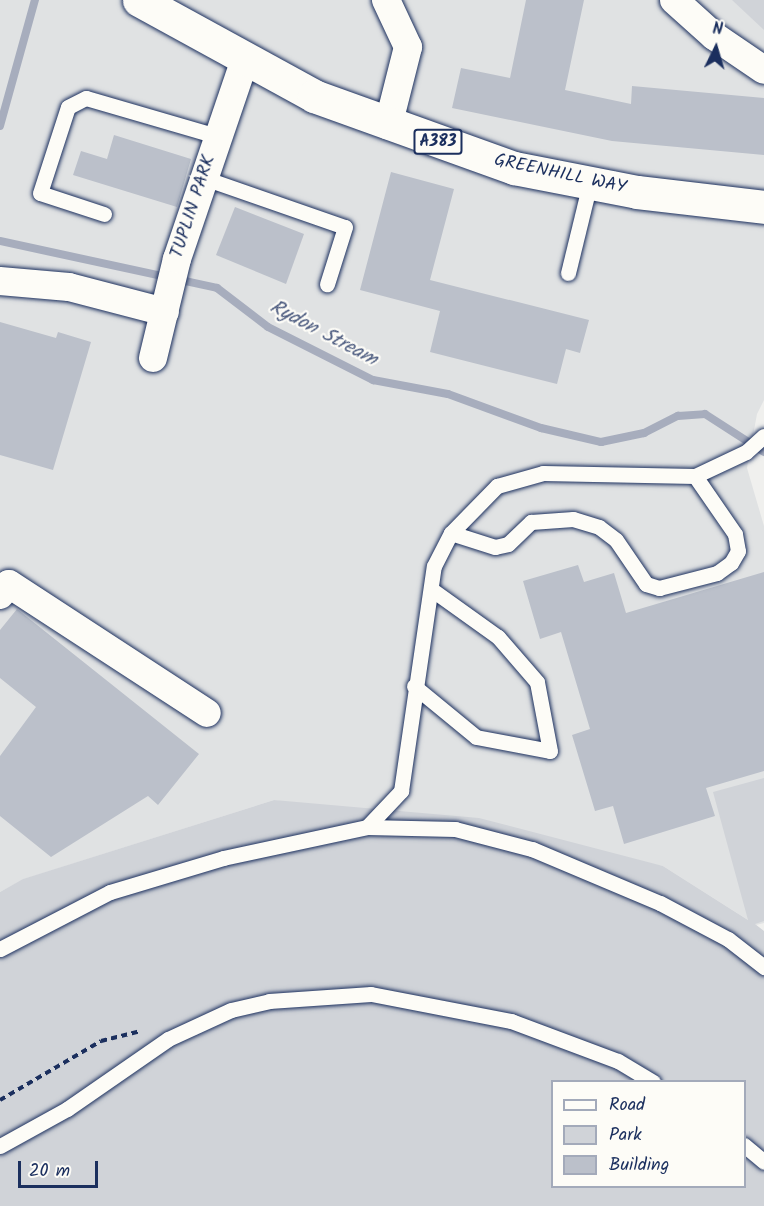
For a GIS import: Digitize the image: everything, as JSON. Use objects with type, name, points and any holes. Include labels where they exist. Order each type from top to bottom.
[{"type":"main road","name":"GREENHILL WAY","points":[[139,0],[314,96],[388,126],[514,168],[590,183],[764,207]]},
{"type":"street","points":[[386,0],[408,47],[388,126]]},
{"type":"street","points":[[674,0],[714,36],[764,70]]},
{"type":"street","name":"TUPLIN PARK","points":[[153,358],[177,259],[245,59]]},
{"type":"street","points":[[0,280],[69,287],[165,312]]},
{"type":"street","points":[[0,594],[9,584],[207,713]]},
{"type":"lane","points":[[104,214],[40,193],[68,107],[86,98],[217,136]]},
{"type":"lane","points":[[204,178],[345,227],[327,284]]},
{"type":"lane","points":[[568,273],[590,183]]},
{"type":"lane","points":[[367,827],[400,791],[414,686],[434,567],[451,533],[497,486],[543,473],[605,478],[695,476],[746,452],[764,437]]},
{"type":"lane","points":[[451,533],[495,547],[508,544],[531,522],[573,519],[599,527],[616,540],[646,584],[659,588],[717,573],[731,563],[738,551],[735,534],[695,476]]},
{"type":"lane","points":[[414,686],[476,737],[550,751],[537,682],[498,638],[431,589]]},
{"type":"lane","points":[[0,949],[110,892],[223,858],[367,827],[455,829],[532,849],[660,903],[728,939],[764,967]]},
{"type":"lane","points":[[0,1146],[67,1109],[168,1039],[231,1010],[269,1001],[371,994],[511,1021],[618,1060],[650,1080]]},
{"type":"lane","points":[[746,1147],[764,1162]]},
{"type":"path","points":[[0,1100],[101,1041],[145,1031]]},
{"type":"shaded area","points":[[0,0],[734,0],[764,27],[764,400],[757,414],[747,468],[764,526],[764,923],[756,925],[663,866],[274,800],[24,879],[0,892]]},
{"type":"green space","points":[[732,0],[764,0],[764,30]]},
{"type":"green space","points":[[764,778],[764,921],[755,924],[764,931],[764,1206],[0,1206],[0,892],[23,879],[274,800],[479,818],[663,866],[748,920],[713,792]]},
{"type":"building","points":[[526,0],[584,0],[565,90],[631,104],[632,86],[764,98],[764,155],[612,141],[452,108],[461,68],[510,78]]},
{"type":"building","points":[[114,135],[191,159],[177,207],[73,175],[81,151],[107,159]]},
{"type":"building","points":[[391,172],[454,189],[430,280],[589,320],[580,353],[566,349],[557,384],[430,352],[440,311],[360,290]]},
{"type":"building","points":[[235,207],[304,234],[286,284],[216,255]]},
{"type":"building","points":[[0,322],[56,338],[58,332],[91,342],[53,470],[0,455]]},
{"type":"building","points":[[578,565],[584,582],[614,573],[626,613],[764,572],[764,771],[706,788],[715,816],[624,844],[613,806],[595,811],[572,735],[590,729],[561,632],[540,639],[523,581]]},
{"type":"building","points":[[17,609],[199,754],[158,805],[148,796],[51,857],[0,816],[0,756],[36,707],[0,678],[0,630]]},
{"type":"waterway","name":"Rydon Stream","points":[[0,126],[35,0]]},
{"type":"waterway","name":"Rydon Stream","points":[[0,241],[217,288],[268,327],[373,380],[448,394],[541,428],[601,442],[644,433],[678,416],[705,414],[764,452]]}]
